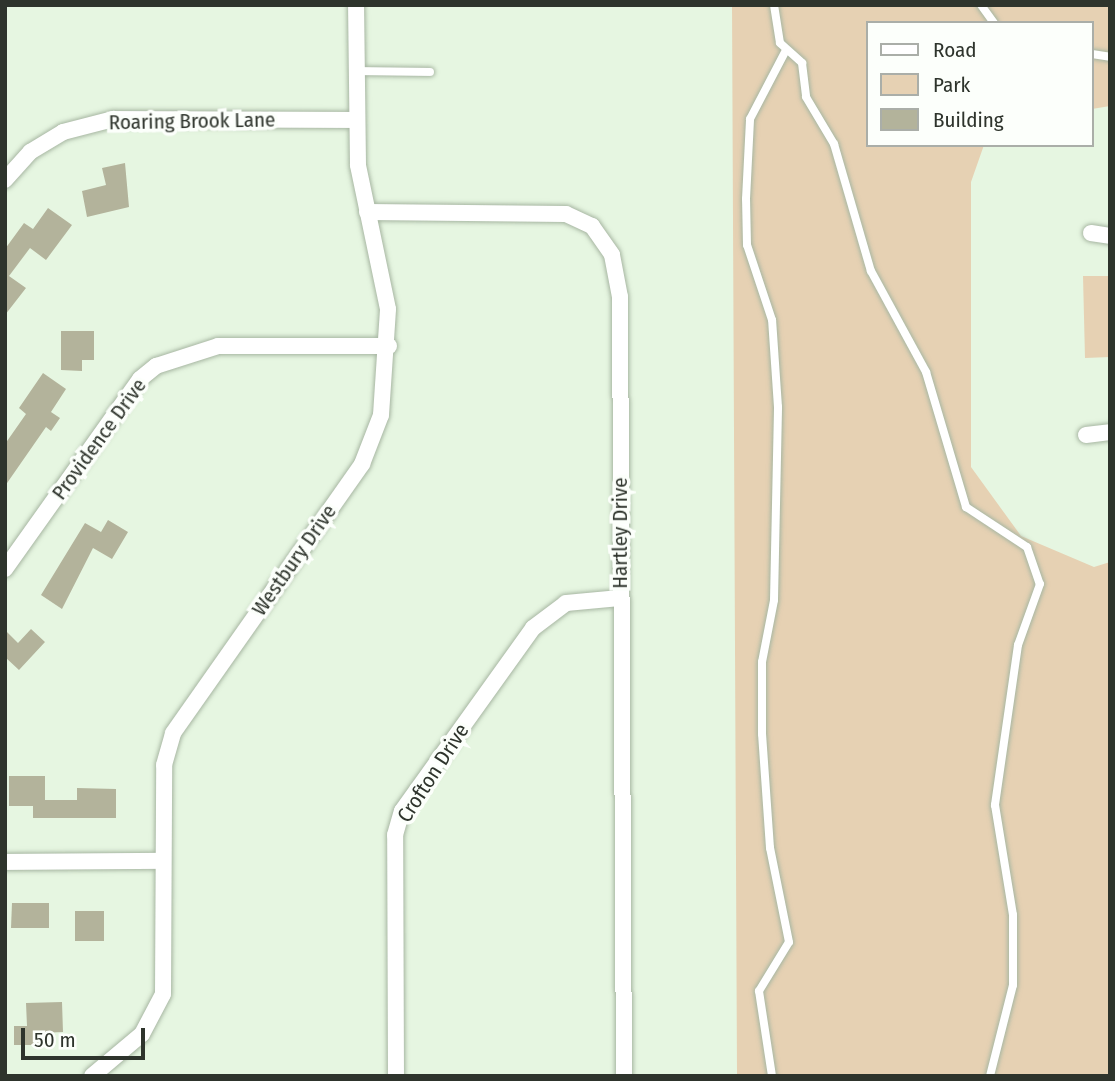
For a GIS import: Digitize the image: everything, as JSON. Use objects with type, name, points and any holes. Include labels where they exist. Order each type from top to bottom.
[{"type":"street","name":"Westbury Drive","points":[[92,1076],[142,1034],[158,1010],[164,765],[173,733],[362,464],[381,415],[389,346],[384,285],[367,212],[357,120],[356,5]]},
{"type":"street","name":"Roaring Brook Lane","points":[[5,180],[30,152],[63,132],[113,120],[357,120]]},
{"type":"street","name":"Hartley Drive","points":[[367,212],[549,211],[579,218],[604,240],[620,297],[624,1076]]},
{"type":"street","points":[[1091,233],[1110,236]]},
{"type":"street","name":"Providence Drive","points":[[5,569],[140,379],[156,366],[218,346],[389,346]]},
{"type":"street","points":[[1086,435],[1110,432]]},
{"type":"street","name":"Crofton Drive","points":[[396,1076],[395,835],[402,811],[541,621],[566,603],[620,598]]},
{"type":"street","points":[[5,862],[163,861]]},
{"type":"lane","points":[[774,5],[785,52],[805,68],[806,97],[834,144],[871,271],[926,372],[966,507],[1017,536],[1034,557],[1040,584],[1016,653],[995,805],[1013,915],[1013,985],[990,1076]]},
{"type":"lane","points":[[981,5],[993,21]]},
{"type":"lane","points":[[772,1076],[759,991],[789,942],[770,848],[762,734],[762,662],[774,600],[778,407],[772,320],[747,245],[746,199],[750,119],[785,52]]},
{"type":"lane","points":[[357,71],[430,72]]},
{"type":"green space","points":[[732,5],[1110,5],[1110,106],[1094,109],[1094,21],[866,21],[866,147],[983,147],[971,182],[971,467],[1021,536],[1094,567],[1110,562],[1110,1076],[737,1076]]},
{"type":"green space","points":[[1083,276],[1110,276],[1110,357],[1085,358]]},
{"type":"building","points":[[125,163],[129,207],[87,217],[82,191],[106,185],[102,168]]},
{"type":"building","points":[[48,208],[72,225],[46,260],[30,248],[9,276],[26,288],[5,315],[5,249],[24,223],[33,229]]},
{"type":"building","points":[[61,331],[94,331],[94,360],[82,360],[82,371],[61,370]]},
{"type":"building","points":[[43,373],[66,389],[51,412],[60,418],[51,431],[46,427],[5,486],[5,444],[26,414],[19,408]]},
{"type":"building","points":[[108,520],[128,532],[112,559],[93,548],[62,609],[41,595],[85,523],[101,532]]},
{"type":"building","points":[[31,629],[45,642],[19,670],[5,657],[5,630],[18,643]]},
{"type":"building","points":[[9,776],[45,776],[45,800],[77,800],[77,788],[116,789],[116,818],[33,818],[33,806],[9,806]]},
{"type":"building","points":[[12,903],[49,903],[49,928],[11,928]]},
{"type":"building","points":[[75,911],[104,911],[104,941],[75,941]]},
{"type":"building","points":[[62,1002],[63,1032],[39,1033],[40,1045],[14,1045],[14,1026],[27,1026],[26,1003]]}]
